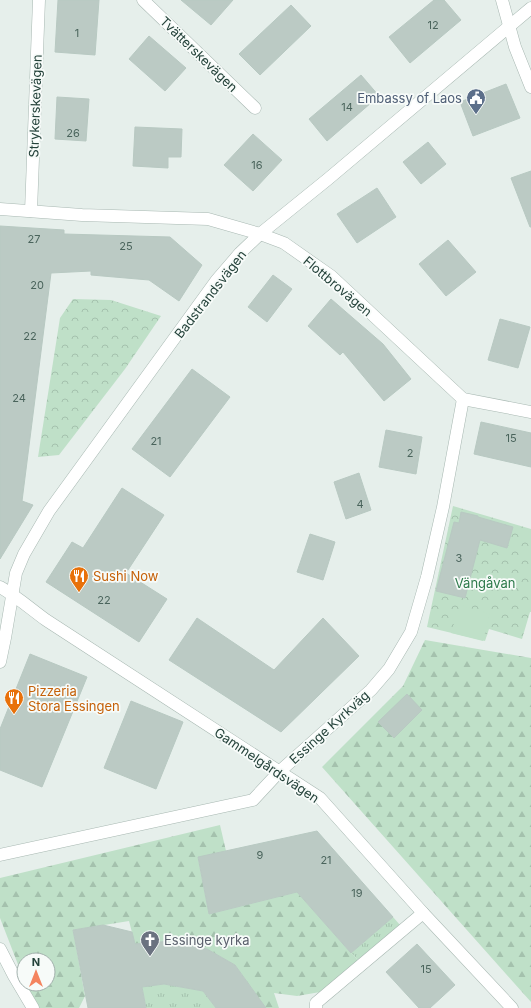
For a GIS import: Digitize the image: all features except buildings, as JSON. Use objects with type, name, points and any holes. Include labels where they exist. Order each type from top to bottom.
[{"type":"street","name":"Strykerskevägen","points":[[31,212],[39,0]]},
{"type":"street","name":"Tvätterskevägen","points":[[143,0],[256,108]]},
{"type":"street","points":[[502,0],[515,47],[531,87]]},
{"type":"street","name":"Badstrandsvägen","points":[[0,662],[16,573],[24,554],[49,511],[216,281],[240,253],[260,234],[328,179],[531,8]]},
{"type":"street","name":"Flottbrovägen","points":[[0,209],[82,215],[208,219],[260,234],[284,243],[331,276],[463,399]]},
{"type":"street","points":[[463,399],[531,412]]},
{"type":"street","name":"Essinge Kyrkväg","points":[[0,855],[253,800],[279,772],[371,690],[389,669],[411,632],[427,577],[443,507],[463,399]]},
{"type":"street","name":"Gammelgårdsvägen","points":[[0,587],[12,594],[46,620],[320,798],[512,1008]]},
{"type":"street","points":[[316,1006],[423,912]]},
{"type":"street","points":[[0,949],[33,1008]]},
{"type":"green space","points":[[73,299],[111,300],[161,316],[125,369],[59,455],[38,457],[60,318]]},
{"type":"green space","name":"Vängåvan","points":[[453,506],[531,529],[531,612],[522,639],[489,629],[485,641],[427,627]]},
{"type":"green space","points":[[460,605],[490,614],[483,641],[451,633]]},
{"type":"green space","points":[[425,640],[531,658],[531,1002],[322,767],[403,686]]},
{"type":"green space","points":[[220,825],[226,851],[198,858],[209,914],[297,892],[358,960],[326,991],[297,996],[274,993],[279,1008],[266,1008],[235,965],[207,949],[172,941],[135,944],[129,921],[73,930],[85,996],[79,1008],[39,1008],[29,992],[56,992],[56,952],[16,952],[16,959],[0,918],[0,878]]},
{"type":"green space","points":[[393,917],[400,925],[358,960],[351,953]]},
{"type":"green space","points":[[164,984],[203,991],[216,1008],[146,1008],[142,987]]},
{"type":"place","name":"Embassy of Laos","points":[[476,115]]},
{"type":"place","name":"Sushi Now","points":[[79,593]]},
{"type":"place","name":"Pizzeria Stora Essingen","points":[[14,715]]},
{"type":"place","name":"Essinge kyrka","points":[[150,957]]}]
